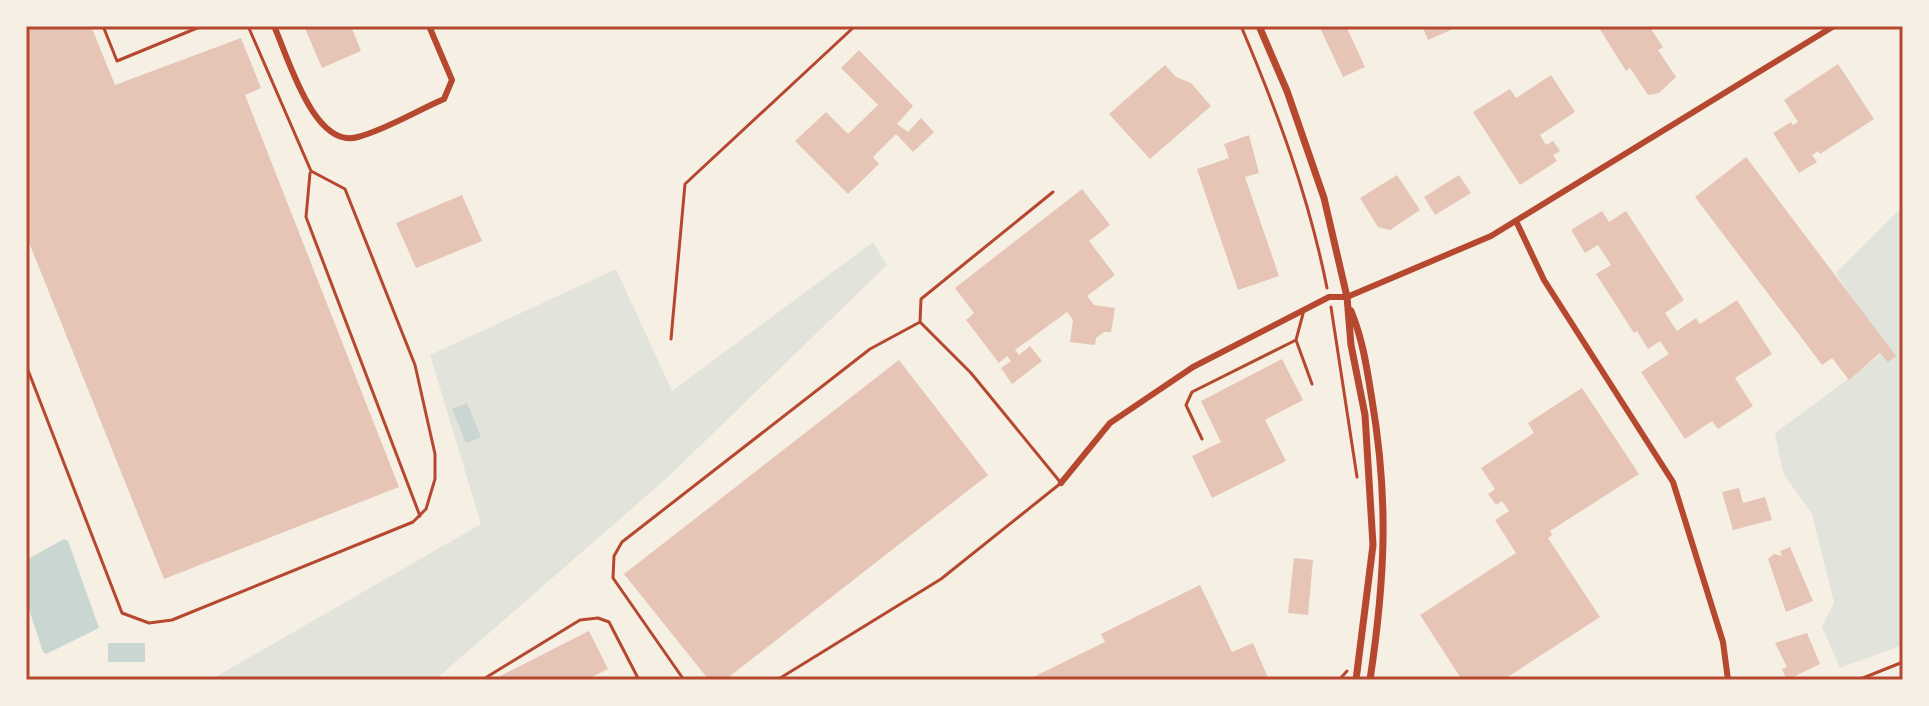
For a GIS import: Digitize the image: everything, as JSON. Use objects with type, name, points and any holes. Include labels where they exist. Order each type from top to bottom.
[{"type":"street","points":[[274,26],[323,129],[338,137],[355,138],[444,99],[452,80],[429,26]]},
{"type":"street","points":[[1259,26],[1287,91],[1324,198],[1348,301],[1361,336],[1380,447],[1385,500],[1383,590],[1370,680]]},
{"type":"street","points":[[1061,483],[1110,423],[1193,367],[1329,297],[1348,301],[1491,236],[1834,26]]},
{"type":"street","points":[[1516,221],[1544,280],[1673,482],[1723,642],[1728,680]]},
{"type":"street","points":[[1348,301],[1351,345],[1365,415],[1373,545],[1367,614],[1356,680]]},
{"type":"lane","points":[[103,26],[117,61],[202,26]]},
{"type":"lane","points":[[248,26],[311,171],[306,217],[420,516]]},
{"type":"lane","points":[[671,339],[685,184],[855,26]]},
{"type":"lane","points":[[26,365],[122,613],[134,620],[172,620],[413,522],[426,509],[435,479],[435,454],[415,365],[345,189],[311,171]]},
{"type":"lane","points":[[777,680],[941,579],[1061,483],[971,373],[920,322],[921,299],[1053,192]]},
{"type":"lane","points":[[1304,310],[1296,340],[1312,384]]},
{"type":"lane","points":[[684,680],[613,578],[614,556],[622,542],[870,349],[920,322]]},
{"type":"lane","points":[[1202,439],[1186,405],[1192,392],[1296,340]]},
{"type":"lane","points":[[482,680],[580,620],[598,618],[609,622],[639,680]]},
{"type":"lane","points":[[1858,680],[1903,662]]},
{"type":"path","points":[[1241,26],[1278,116],[1306,200],[1329,297],[1359,488]]},
{"type":"path","points":[[1339,680],[1349,668]]},
{"type":"shaded area","points":[[1903,206],[1903,645],[1840,668],[1822,627],[1834,603],[1812,514],[1783,473],[1775,433],[1886,351],[1836,273]]},
{"type":"shaded area","points":[[873,242],[887,265],[668,477],[435,680],[210,680],[481,524],[430,355],[616,269],[672,391]]},
{"type":"shaded area","points":[[467,403],[481,437],[466,443],[452,409]]},
{"type":"shaded area","points":[[64,539],[68,541],[99,628],[46,654],[26,600],[26,560]]},
{"type":"shaded area","points":[[108,643],[145,643],[145,662],[108,662]]},
{"type":"building","points":[[26,26],[91,26],[115,85],[241,38],[261,88],[245,95],[399,487],[164,579],[26,235]]},
{"type":"building","points":[[304,26],[351,26],[361,51],[322,68]]},
{"type":"building","points":[[1346,26],[1365,67],[1343,77],[1320,28]]},
{"type":"building","points":[[1422,26],[1460,26],[1428,40]]},
{"type":"building","points":[[1598,26],[1649,26],[1663,47],[1658,50],[1676,77],[1659,93],[1648,95],[1630,68],[1626,71]]},
{"type":"building","points":[[859,50],[913,106],[897,124],[908,132],[921,118],[934,132],[913,152],[896,134],[873,157],[879,164],[848,194],[795,141],[826,112],[848,134],[878,105],[841,68]]},
{"type":"building","points":[[1838,64],[1874,119],[1820,154],[1818,151],[1812,155],[1817,162],[1799,173],[1773,133],[1791,122],[1793,125],[1798,122],[1784,100]]},
{"type":"building","points":[[1165,65],[1176,77],[1191,83],[1211,106],[1150,159],[1109,114]]},
{"type":"building","points":[[1551,75],[1575,112],[1540,135],[1546,145],[1553,141],[1560,151],[1553,155],[1557,161],[1520,185],[1473,112],[1510,89],[1516,98]]},
{"type":"building","points":[[1249,135],[1259,173],[1245,177],[1279,276],[1238,290],[1197,169],[1229,158],[1224,144]]},
{"type":"building","points":[[1746,157],[1896,356],[1888,362],[1880,353],[1849,380],[1832,358],[1822,365],[1695,197]]},
{"type":"building","points":[[1397,175],[1420,210],[1390,230],[1378,227],[1360,198]]},
{"type":"building","points":[[1459,175],[1471,193],[1435,215],[1424,197]]},
{"type":"building","points":[[1082,189],[1110,225],[1089,241],[1115,275],[1087,296],[1094,305],[1115,308],[1111,332],[1104,332],[1096,338],[1095,345],[1070,342],[1073,320],[1067,312],[1015,350],[1019,355],[1030,346],[1042,361],[1012,384],[1001,368],[1011,361],[1007,356],[999,363],[966,320],[974,313],[955,288]]},
{"type":"building","points":[[462,195],[482,241],[416,268],[396,223]]},
{"type":"building","points":[[1602,211],[1609,222],[1626,211],[1684,300],[1665,313],[1677,331],[1696,318],[1700,324],[1737,300],[1772,354],[1735,378],[1753,406],[1718,429],[1712,421],[1685,439],[1641,372],[1669,354],[1660,341],[1648,349],[1637,331],[1634,333],[1596,274],[1611,265],[1598,245],[1585,253],[1571,230]]},
{"type":"building","points":[[1282,359],[1303,400],[1265,420],[1286,461],[1212,498],[1192,456],[1221,442],[1201,401]]},
{"type":"building","points":[[899,360],[988,475],[725,680],[709,680],[624,574]]},
{"type":"building","points":[[1582,388],[1639,474],[1550,531],[1552,535],[1548,538],[1600,617],[1503,680],[1462,680],[1420,615],[1516,553],[1495,520],[1509,511],[1502,501],[1496,505],[1488,494],[1495,489],[1481,468],[1534,433],[1528,423]]},
{"type":"building","points":[[1739,488],[1743,503],[1765,497],[1772,520],[1733,530],[1722,492]]},
{"type":"building","points":[[1790,547],[1813,601],[1786,612],[1768,559],[1774,554],[1782,556],[1780,551]]},
{"type":"building","points":[[1294,558],[1313,560],[1308,615],[1288,613]]},
{"type":"building","points":[[1200,585],[1232,652],[1253,643],[1269,680],[1027,680],[1105,642],[1101,634]]},
{"type":"building","points":[[589,631],[608,669],[586,680],[492,680]]},
{"type":"building","points":[[1807,633],[1820,664],[1787,680],[1782,669],[1787,667],[1775,643]]}]
